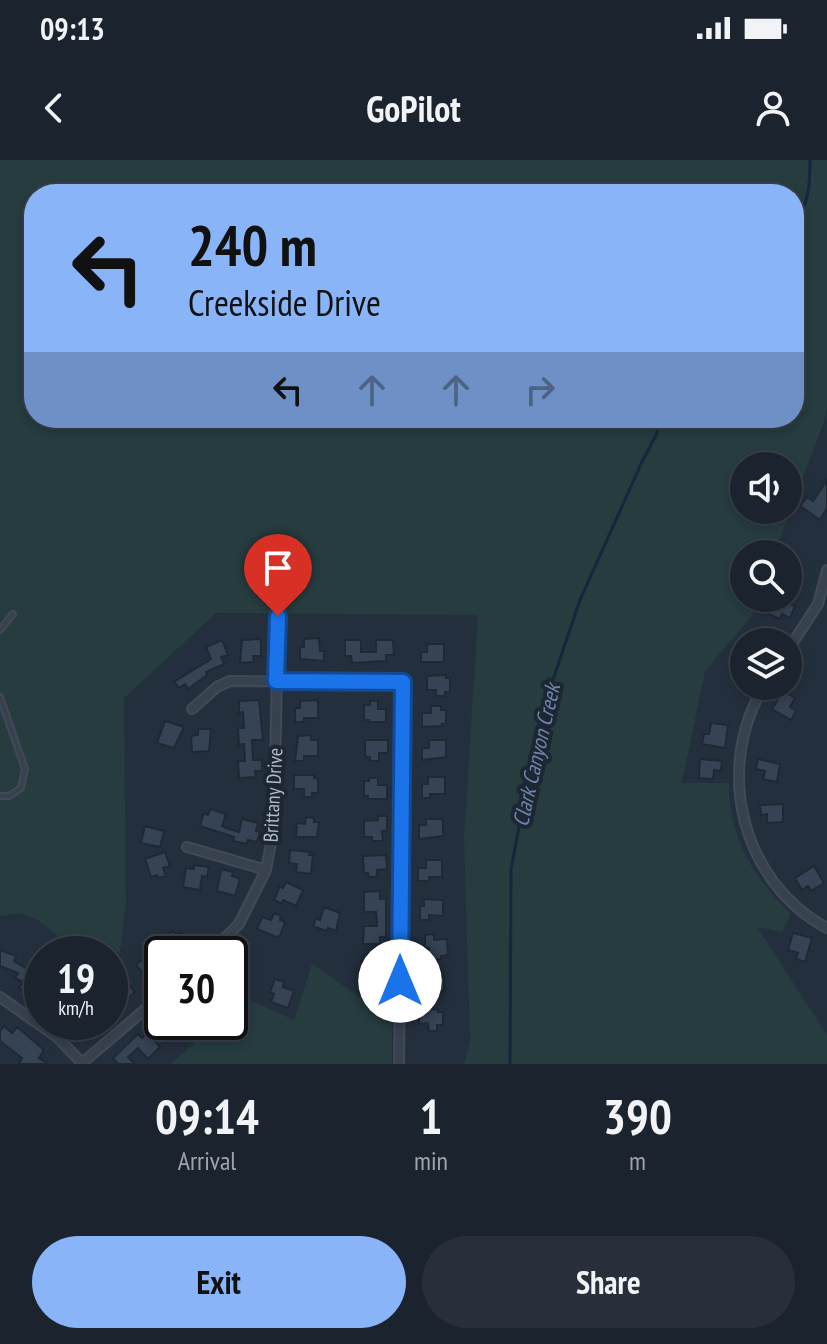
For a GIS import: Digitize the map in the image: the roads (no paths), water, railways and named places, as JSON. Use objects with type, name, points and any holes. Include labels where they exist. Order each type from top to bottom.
[{"type":"street","points":[[802,629],[818,604],[827,570]]},
{"type":"street","name":"Brittany Drive","points":[[227,936],[239,924],[266,870],[274,827],[278,616]]},
{"type":"street","points":[[192,709],[217,687],[230,681],[403,682],[399,1064]]},
{"type":"street","points":[[756,700],[749,713],[741,744],[738,767],[740,809],[764,870],[794,905],[827,928]]},
{"type":"street","points":[[187,847],[266,870]]},
{"type":"street","points":[[0,997],[57,1037],[82,1064],[144,1011]]},
{"type":"lane","points":[[0,630],[13,614]]},
{"type":"lane","points":[[0,697],[25,769],[21,788],[9,796],[0,796]]},
{"type":"waterway","name":"Clark Canyon Creek","points":[[804,207],[810,160]]},
{"type":"waterway","name":"Clark Canyon Creek","points":[[510,1064],[511,869],[540,718],[580,600],[658,428]]}]
